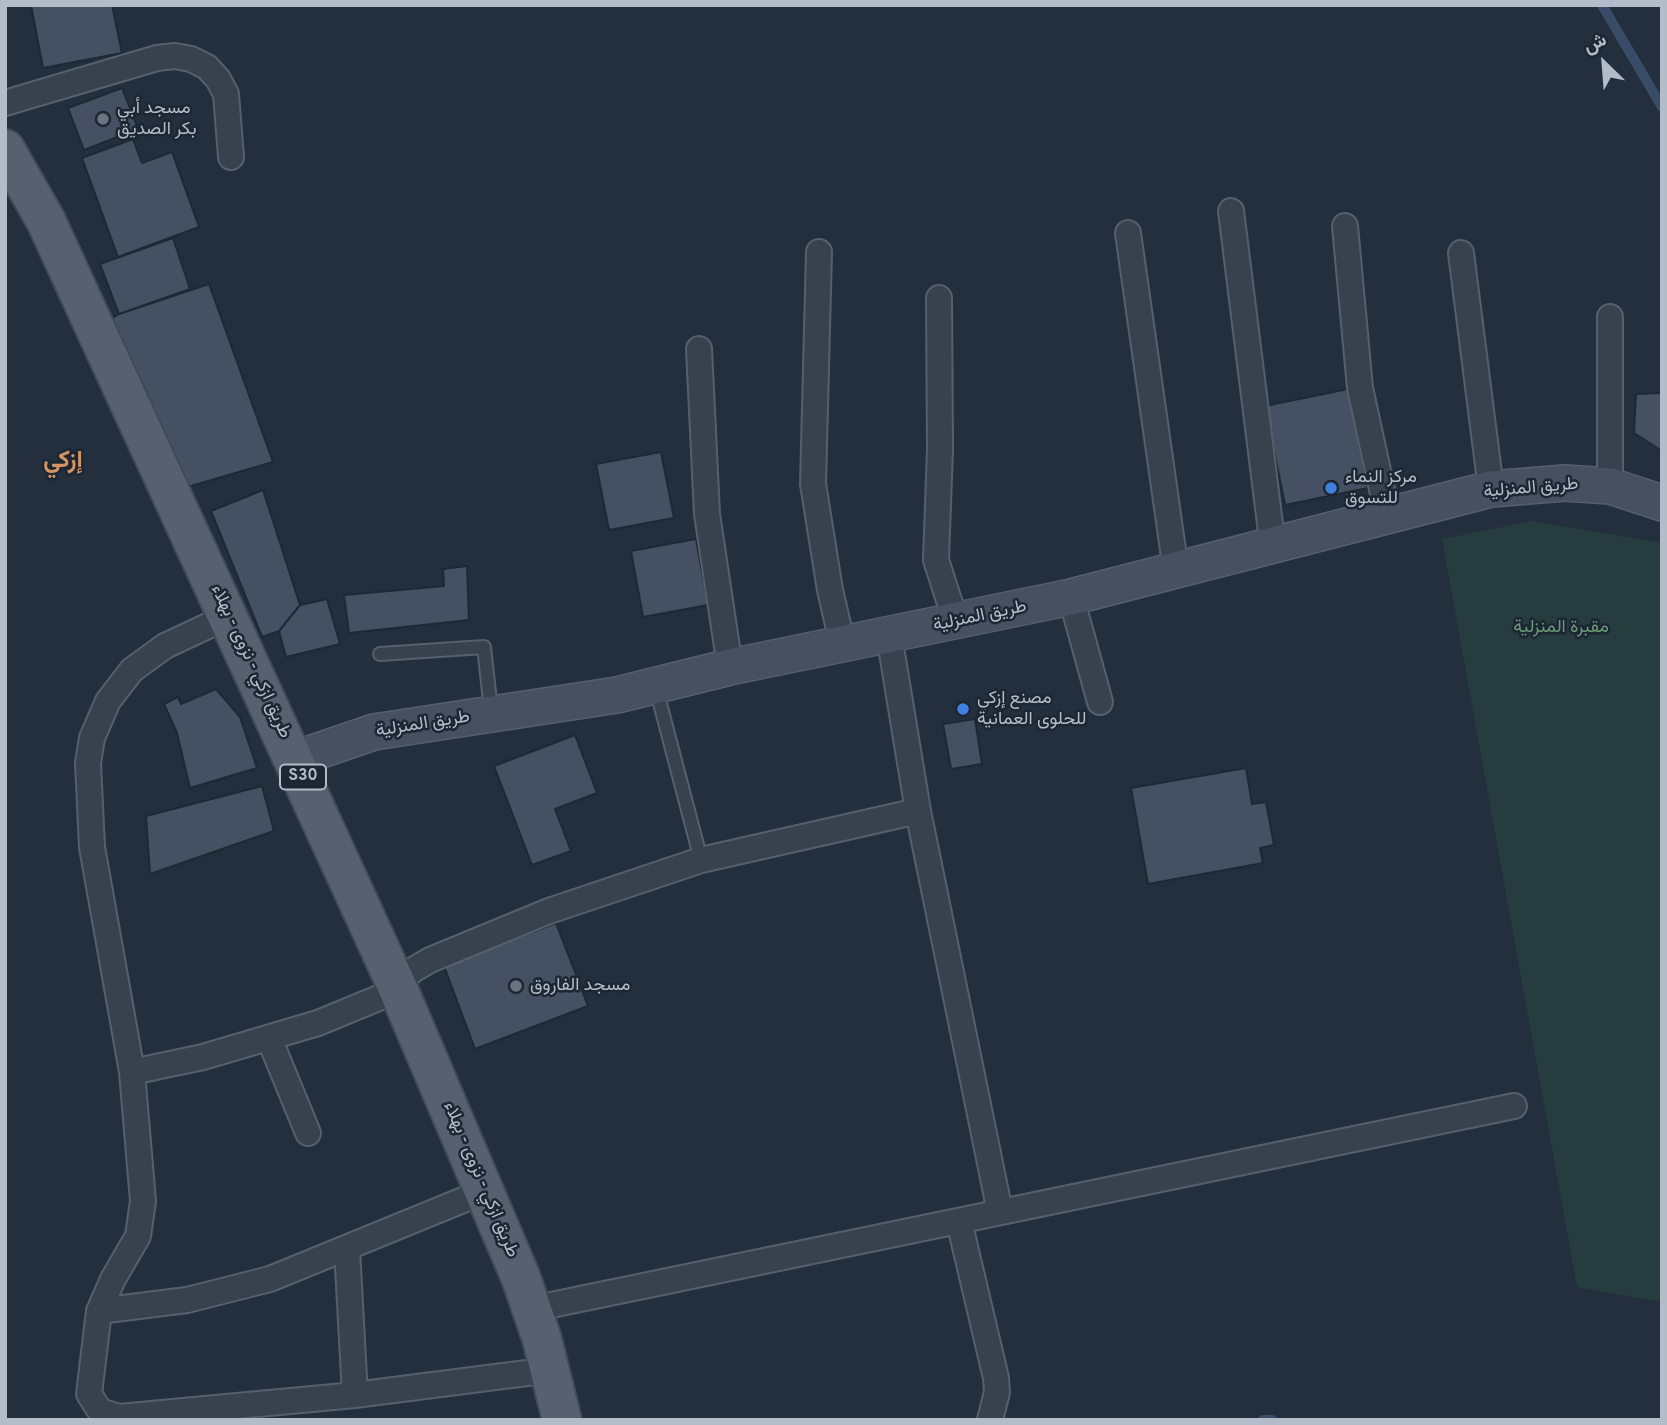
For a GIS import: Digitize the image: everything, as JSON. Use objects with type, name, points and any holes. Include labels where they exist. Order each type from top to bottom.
[{"type":"main road","name":"طريق ازكي - نزوى - بهلاء","points":[[5,149],[46,221],[396,984],[485,1191],[532,1309],[562,1420]]},
{"type":"street","points":[[5,103],[158,58],[175,56],[191,59],[206,67],[218,79],[226,94],[231,157]]},
{"type":"street","points":[[1231,211],[1273,548]]},
{"type":"street","points":[[1345,226],[1360,388],[1388,517]]},
{"type":"street","points":[[1128,233],[1176,571]]},
{"type":"street","points":[[819,252],[813,484],[830,590],[843,646]]},
{"type":"street","points":[[1461,253],[1491,489]]},
{"type":"street","points":[[939,298],[940,449],[936,561],[956,622]]},
{"type":"street","points":[[1610,317],[1610,486]]},
{"type":"street","points":[[699,349],[707,514],[730,667]]},
{"type":"street","name":"طريق المنزلية","points":[[295,760],[374,732],[617,695],[730,667],[843,646],[1071,597],[1273,548],[1491,489],[1565,483],[1610,486],[1662,503]]},
{"type":"street","points":[[1071,597],[1100,702]]},
{"type":"street","points":[[229,616],[165,646],[132,670],[107,701],[92,738],[88,763],[92,847],[132,1072],[140,1150],[141,1219],[131,1252],[113,1279],[99,1311],[88,1384],[93,1404],[109,1416],[355,1395],[550,1370]]},
{"type":"street","points":[[889,635],[918,811],[1000,1212]]},
{"type":"street","points":[[132,1072],[269,1038],[364,1006],[421,964],[550,911],[701,860],[918,811]]},
{"type":"street","points":[[269,1038],[308,1133]]},
{"type":"street","points":[[532,1309],[1514,1106]]},
{"type":"street","points":[[99,1311],[187,1300],[283,1274],[485,1191]]},
{"type":"street","points":[[959,1221],[996,1378],[997,1392],[990,1420]]},
{"type":"street","points":[[348,1249],[355,1395]]},
{"type":"lane","points":[[380,654],[484,647],[491,714]]},
{"type":"lane","points":[[656,685],[701,860]]},
{"type":"green space","name":"مقبرة المنزلية","points":[[1532,521],[1662,543],[1662,1302],[1577,1287],[1442,539]]},
{"type":"building","points":[[31,5],[112,5],[122,53],[43,68]]},
{"type":"building","name":"مسجد أبي بكر الصديق","points":[[122,88],[138,129],[84,150],[68,108]]},
{"type":"building","points":[[133,139],[142,163],[172,152],[199,227],[118,257],[82,158]]},
{"type":"building","points":[[173,238],[190,289],[119,314],[100,264]]},
{"type":"building","points":[[209,284],[273,462],[174,491],[107,321],[119,314]]},
{"type":"building","points":[[1348,389],[1368,488],[1285,505],[1265,406]]},
{"type":"building","points":[[1662,393],[1662,451],[1634,433],[1636,394]]},
{"type":"building","points":[[661,452],[674,518],[609,530],[596,464]]},
{"type":"building","points":[[263,490],[300,605],[279,631],[262,637],[211,511]]},
{"type":"building","points":[[696,539],[708,605],[643,617],[631,551]]},
{"type":"building","points":[[467,566],[469,620],[349,633],[344,595],[444,586],[443,569]]},
{"type":"building","points":[[327,599],[340,644],[286,657],[279,631],[300,605]]},
{"type":"building","points":[[216,689],[240,717],[257,768],[190,788],[177,733],[164,704],[178,697],[181,704]]},
{"type":"building","points":[[975,719],[982,764],[951,769],[943,724]]},
{"type":"building","points":[[575,735],[597,793],[555,809],[571,851],[532,865],[494,766]]},
{"type":"building","points":[[1246,768],[1252,804],[1266,802],[1274,845],[1260,848],[1263,863],[1148,884],[1131,788]]},
{"type":"building","points":[[262,786],[274,831],[150,874],[146,816]]},
{"type":"building","name":"مسجد الفاروق","points":[[556,923],[588,1006],[475,1049],[444,966]]},
{"type":"waterway","points":[[1602,5],[1662,107]]},
{"type":"waterway","points":[[1263,1420],[1272,1420]]},
{"type":"place","name":"مسجد أبي بكر الصديق","points":[[103,119]]},
{"type":"place","name":"مركز النماء للتسوق","points":[[1331,488]]},
{"type":"place","name":"مصنع إزكي للحلوى العمانية","points":[[963,709]]},
{"type":"place","name":"مسجد الفاروق","points":[[516,986]]},
{"type":"district","name":"إزكي","points":[[63,462]]}]
